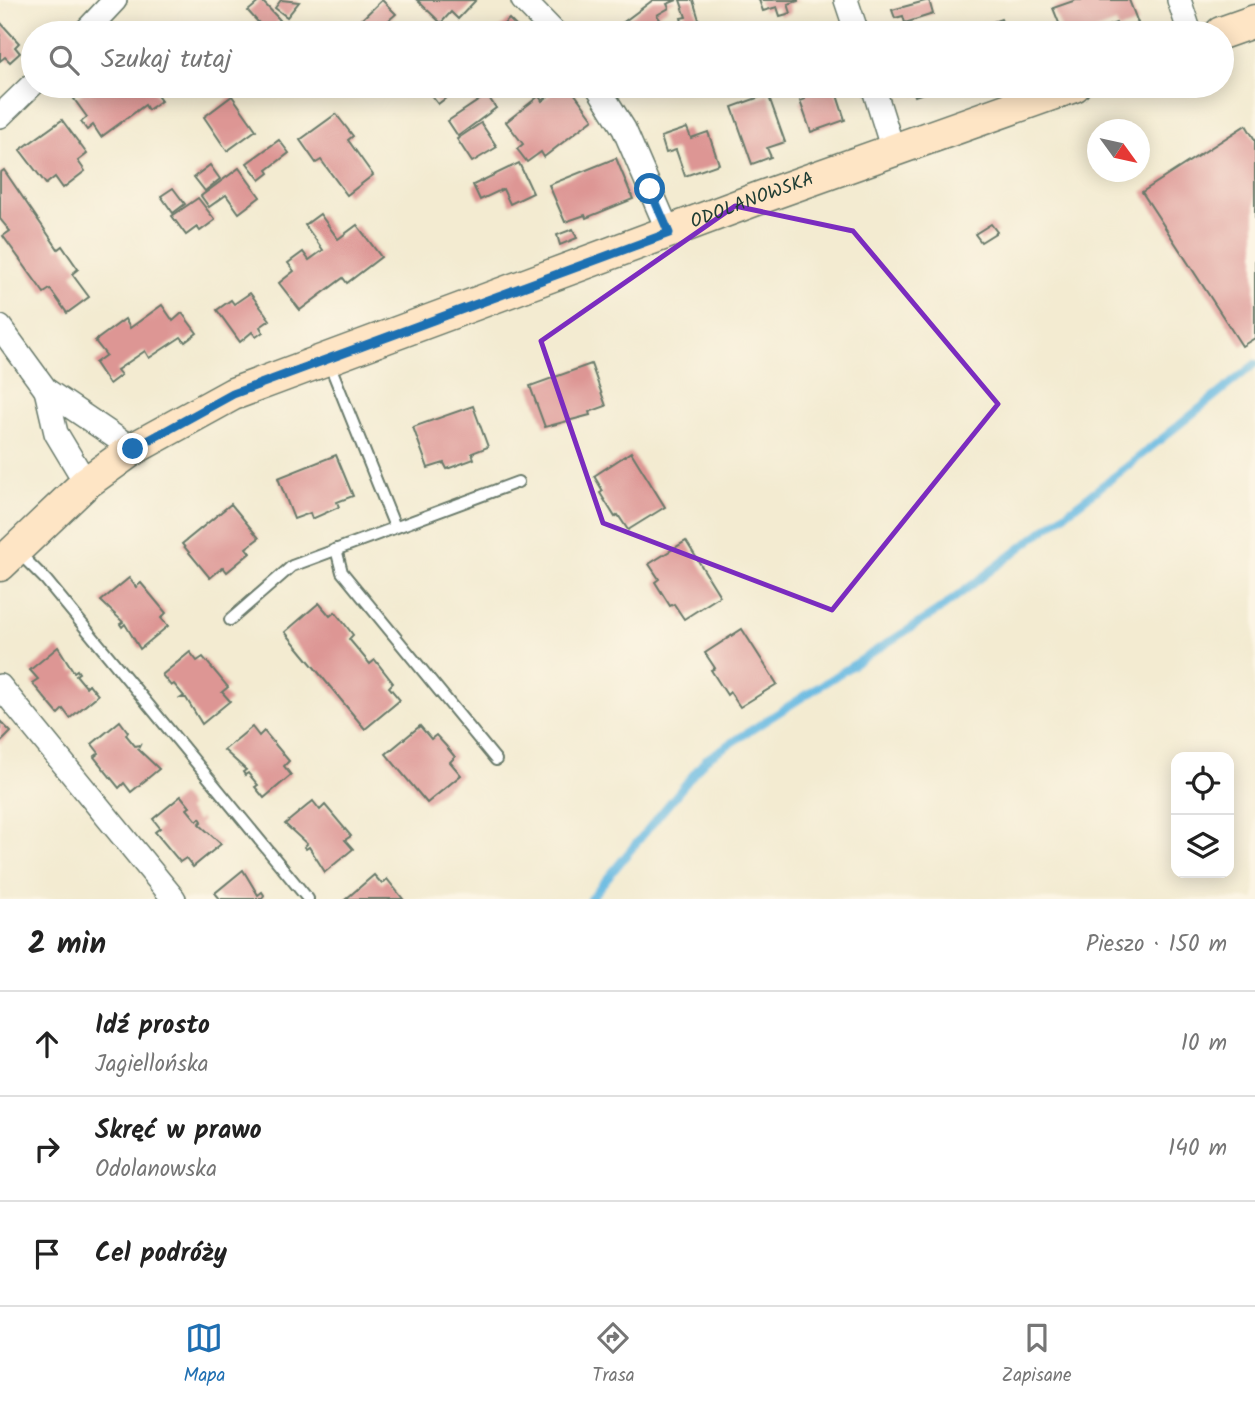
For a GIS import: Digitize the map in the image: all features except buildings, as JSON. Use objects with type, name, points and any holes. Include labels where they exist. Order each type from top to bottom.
[{"type":"street","points":[[95,21],[115,0]]},
{"type":"street","points":[[523,0],[543,21]]},
{"type":"street","points":[[846,0],[853,21]]},
{"type":"street","points":[[1179,0],[1185,21]]},
{"type":"street","points":[[1234,28],[1255,21]]},
{"type":"street","points":[[0,116],[21,96]]},
{"type":"street","points":[[605,98],[624,129],[669,233]]},
{"type":"street","points":[[877,98],[893,150]]},
{"type":"street","name":"ODOLANOWSKA","points":[[8,557],[86,483],[133,449],[233,394],[326,357],[1040,98]]},
{"type":"street","points":[[0,327],[46,390],[133,449]]},
{"type":"street","points":[[46,390],[56,433],[86,483]]},
{"type":"street","points":[[0,686],[174,899]]},
{"type":"lane","points":[[326,357],[394,527]]},
{"type":"lane","points":[[230,620],[292,566],[518,482]]},
{"type":"lane","points":[[336,550],[342,572],[496,760]]},
{"type":"lane","points":[[8,557],[46,580],[308,899]]},
{"type":"highlighted area","points":[[735,206],[853,231],[998,404],[832,610],[603,523],[541,341]]},
{"type":"waterway","points":[[590,899],[706,759],[939,610],[1124,469],[1255,364]]},
{"type":"route","points":[[133,449],[233,394],[326,357],[669,233],[650,189]]}]
